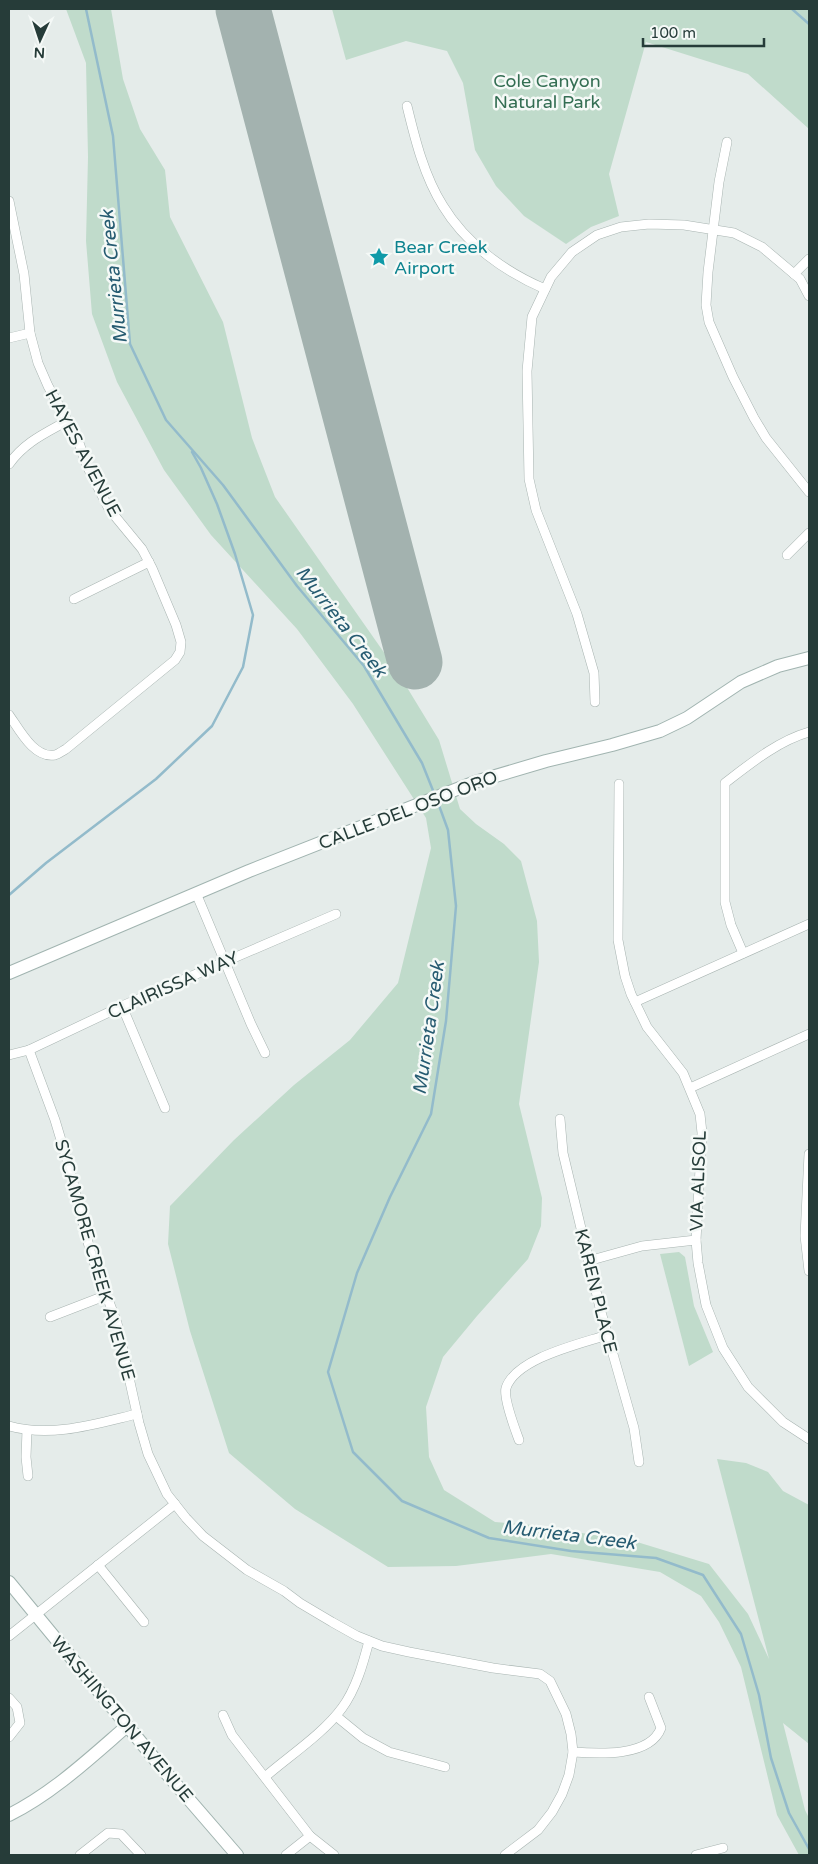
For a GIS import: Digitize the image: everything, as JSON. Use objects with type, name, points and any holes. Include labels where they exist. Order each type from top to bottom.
[{"type":"main road","name":"CALLE DEL OSO ORO","points":[[9,973],[258,867],[475,782],[660,731],[687,718],[740,682],[778,666],[809,658]]},
{"type":"main road","name":"WASHINGTON AVENUE","points":[[9,1582],[127,1726],[237,1855]]},
{"type":"main road","points":[[9,1814],[23,1807],[72,1773],[127,1726]]},
{"type":"street","points":[[407,106],[417,144],[429,178],[443,206],[461,230],[484,253],[515,274],[545,289]]},
{"type":"street","points":[[727,142],[713,230],[706,305],[709,322],[733,377],[754,418],[766,438],[809,492]]},
{"type":"street","name":"HAYES AVENUE","points":[[9,201],[24,274],[30,333],[38,363],[48,386],[78,440],[87,466],[109,509],[142,549],[149,562],[176,625],[181,642],[180,652],[165,668],[66,749],[56,755],[44,755],[36,750],[22,735],[9,715]]},
{"type":"street","points":[[595,702],[594,673],[577,614],[536,510],[529,479],[527,371],[532,317],[551,277],[572,252],[597,236],[621,228],[649,224],[684,225],[734,233],[762,247],[800,279],[809,296]]},
{"type":"street","points":[[794,274],[809,259]]},
{"type":"street","points":[[9,338],[30,333]]},
{"type":"street","points":[[9,464],[16,454],[34,439],[67,421]]},
{"type":"street","points":[[786,555],[809,533]]},
{"type":"street","points":[[74,600],[149,562]]},
{"type":"street","points":[[743,953],[731,925],[725,902],[725,783],[766,752],[809,732]]},
{"type":"street","name":"VIA ALISOL","points":[[619,784],[618,940],[625,976],[635,1002],[647,1027],[683,1073],[700,1114],[702,1133],[696,1240],[698,1263],[706,1305],[723,1348],[748,1387],[783,1422],[809,1439]]},
{"type":"street","points":[[196,894],[265,1053]]},
{"type":"street","name":"CLAIRISSA WAY","points":[[9,1055],[30,1050],[122,1006],[336,914]]},
{"type":"street","points":[[635,1002],[809,924]]},
{"type":"street","points":[[122,1006],[165,1108]]},
{"type":"street","points":[[690,1088],[809,1034]]},
{"type":"street","name":"SYCAMORE CREEK AVENUE","points":[[30,1050],[55,1120],[92,1254],[118,1323],[137,1414],[148,1454],[164,1488],[175,1504],[203,1536],[246,1570],[284,1591],[332,1622],[369,1641],[409,1652],[494,1668],[540,1674],[550,1681],[563,1707],[571,1734],[573,1752],[569,1775],[562,1794],[552,1812],[538,1830],[505,1855]]},
{"type":"street","name":"KAREN PLACE","points":[[560,1119],[563,1153],[607,1335],[634,1428],[639,1462]]},
{"type":"street","points":[[809,1154],[806,1236],[809,1271]]},
{"type":"street","points":[[588,1260],[642,1246],[696,1240]]},
{"type":"street","points":[[50,1317],[107,1295]]},
{"type":"street","points":[[519,1440],[506,1397],[506,1388],[512,1379],[527,1365],[542,1356],[607,1335]]},
{"type":"street","points":[[9,1426],[44,1432],[64,1430],[137,1414]]},
{"type":"street","points":[[27,1430],[28,1476]]},
{"type":"street","points":[[9,1636],[175,1504]]},
{"type":"street","points":[[98,1565],[144,1622]]},
{"type":"street","points":[[265,1777],[329,1724],[343,1707],[358,1679],[369,1641]]},
{"type":"street","points":[[573,1752],[609,1753],[632,1750],[658,1737],[661,1728],[649,1697]]},
{"type":"street","points":[[9,1698],[17,1707],[20,1723],[9,1737]]},
{"type":"street","points":[[223,1715],[232,1735],[310,1836],[334,1855]]},
{"type":"street","points":[[336,1716],[363,1738],[389,1752],[445,1768]]},
{"type":"street","points":[[80,1855],[108,1833],[121,1834],[141,1855]]},
{"type":"street","points":[[286,1855],[310,1836]]},
{"type":"street","points":[[696,1855],[723,1848]]},
{"type":"green space","points":[[66,9],[111,9],[123,79],[140,129],[165,170],[170,217],[223,322],[252,438],[275,497],[397,671],[439,740],[460,809],[476,824],[504,844],[521,861],[537,921],[539,962],[519,1104],[542,1198],[541,1226],[528,1259],[443,1357],[426,1407],[429,1457],[444,1490],[495,1522],[533,1525],[637,1542],[709,1564],[748,1614],[769,1659],[717,1459],[746,1463],[768,1472],[783,1491],[809,1505],[809,1744],[783,1723],[805,1810],[809,1818],[809,1855],[799,1855],[777,1815],[741,1667],[719,1622],[701,1596],[660,1572],[551,1554],[456,1566],[388,1567],[295,1509],[229,1453],[190,1331],[168,1244],[170,1206],[234,1140],[294,1085],[350,1040],[398,983],[431,848],[426,818],[353,704],[297,629],[211,535],[164,470],[117,382],[92,314],[86,241],[88,157],[86,63]]},
{"type":"green space","name":"Cole Canyon Natural Park","points":[[332,9],[809,9],[809,129],[748,74],[646,42],[609,174],[619,216],[591,227],[566,244],[524,216],[496,186],[475,150],[463,83],[447,51],[406,41],[346,60]]},
{"type":"green space","points":[[679,1252],[685,1257],[694,1306],[713,1352],[689,1366],[660,1254]]},
{"type":"waterway","name":"Murrieta Creek","points":[[86,9],[113,136],[130,344],[166,420],[223,485],[297,586],[364,666],[422,763],[434,793]]},
{"type":"waterway","points":[[792,9],[809,24]]},
{"type":"waterway","points":[[9,895],[46,863],[156,779],[212,726],[243,667],[253,615],[235,554],[217,504],[192,452]]},
{"type":"waterway","name":"Murrieta Creek","points":[[437,800],[448,830],[456,906],[446,1021],[431,1114],[390,1197],[357,1273],[328,1372],[353,1452],[402,1501],[489,1538],[571,1551],[656,1558],[703,1575],[741,1634],[759,1695],[771,1758],[789,1813],[809,1849]]},
{"type":"runway","points":[[243,9],[415,662]]},
{"type":"place","name":"Bear Creek Airport","points":[[379,257]]}]
